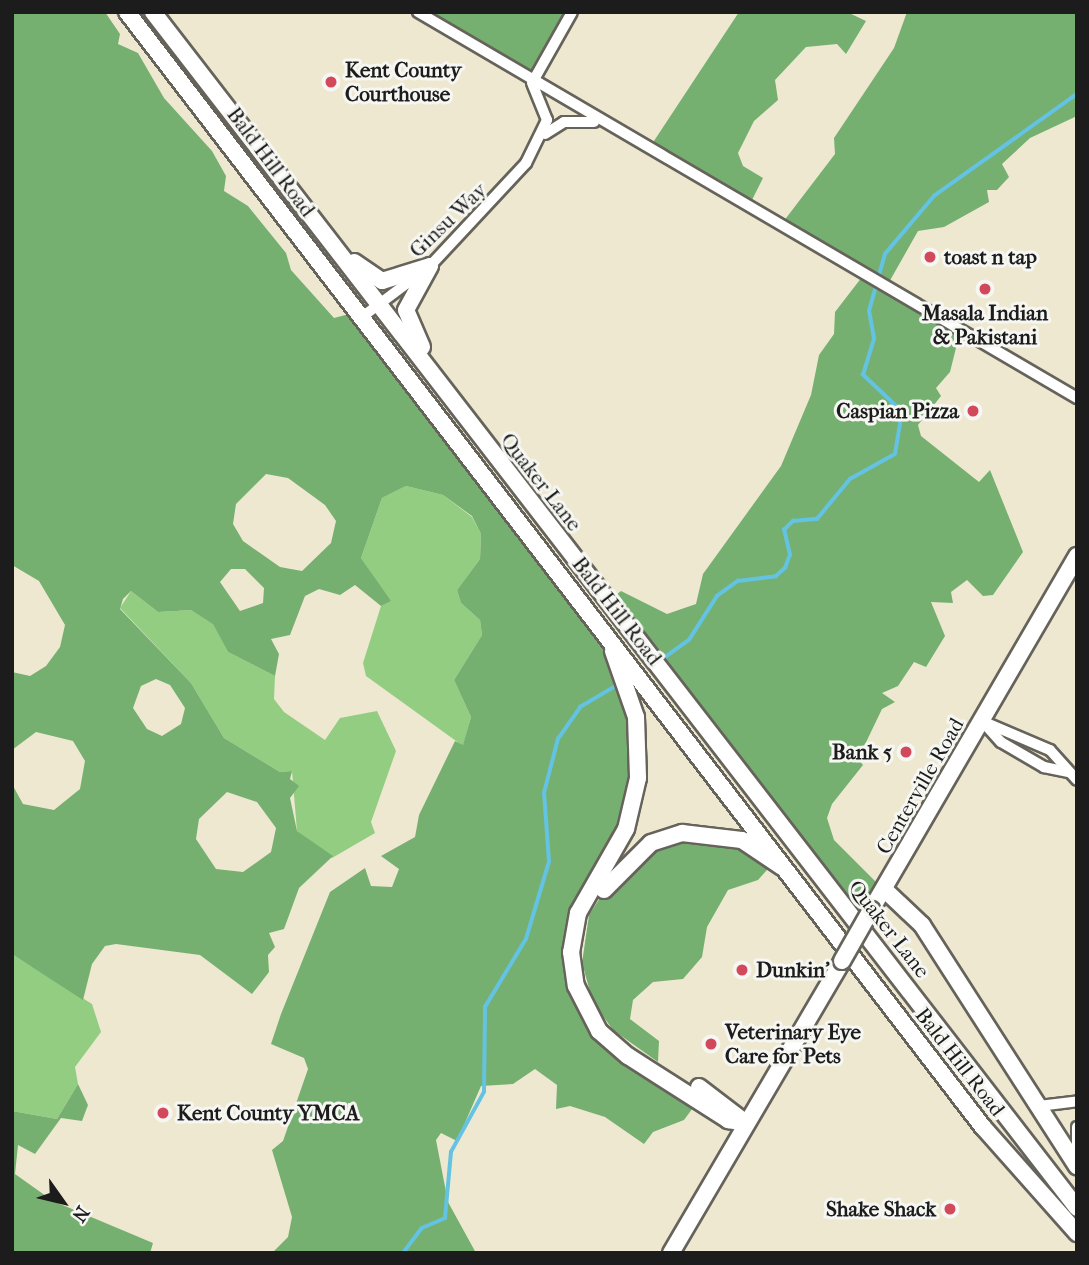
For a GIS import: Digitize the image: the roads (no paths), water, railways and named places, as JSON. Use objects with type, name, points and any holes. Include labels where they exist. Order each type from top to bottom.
[{"type":"main road","name":"Bald Hill Road","points":[[127,12],[796,878],[984,1127],[1077,1233]]},
{"type":"main road","name":"Quaker Lane","points":[[153,12],[1077,1208]]},
{"type":"main road","points":[[315,223],[382,281],[430,266]]},
{"type":"main road","points":[[430,266],[411,297],[407,324],[476,432]]},
{"type":"main road","name":"Centerville Road","points":[[671,1253],[885,890],[1077,556]]},
{"type":"main road","points":[[586,606],[626,681],[640,758],[634,803],[608,865],[578,913],[571,952],[576,986],[599,1031],[628,1056],[728,1120],[746,1123]]},
{"type":"main road","points":[[746,1123],[607,1023],[582,968],[587,916],[634,855],[682,832],[742,841],[796,878]]},
{"type":"main road","points":[[885,890],[922,925],[1077,1166]]},
{"type":"street","points":[[418,12],[532,83],[1077,398]]},
{"type":"street","points":[[532,83],[572,12]]},
{"type":"street","points":[[532,83],[547,112],[545,134]]},
{"type":"street","points":[[545,134],[573,120],[608,127]]},
{"type":"street","name":"Ginsu Way","points":[[362,317],[430,266],[503,193],[545,134]]},
{"type":"street","points":[[982,721],[1012,748],[1072,776]]},
{"type":"street","points":[[982,721],[1050,750],[1072,776]]},
{"type":"street","points":[[1039,1106],[1077,1101]]},
{"type":"street","points":[[1077,1128],[1077,1157]]},
{"type":"waterway","points":[[664,658],[689,640],[717,596],[738,581],[776,576],[785,568],[790,555],[784,530],[793,521],[817,519],[850,479],[895,454],[902,412],[863,375],[874,339],[869,311],[885,254],[934,196],[1077,94]]},
{"type":"waterway","points":[[403,1253],[422,1228],[445,1218],[451,1152],[484,1092],[485,1007],[526,939],[549,862],[544,793],[558,739],[580,707],[619,684]]},
{"type":"place","name":"Kent County Courthouse","points":[[331,82]]},
{"type":"place","name":"toast n tap","points":[[930,257]]},
{"type":"place","name":"Masala Indian & Pakistani","points":[[985,289]]},
{"type":"place","name":"Caspian Pizza","points":[[973,411]]},
{"type":"place","name":"Bank 5","points":[[906,752]]},
{"type":"place","name":"Dunkin'","points":[[742,970]]},
{"type":"place","name":"Veterinary Eye Care for Pets","points":[[711,1044]]},
{"type":"place","name":"Kent County YMCA","points":[[163,1113]]},
{"type":"place","name":"Shake Shack","points":[[950,1209]]}]
